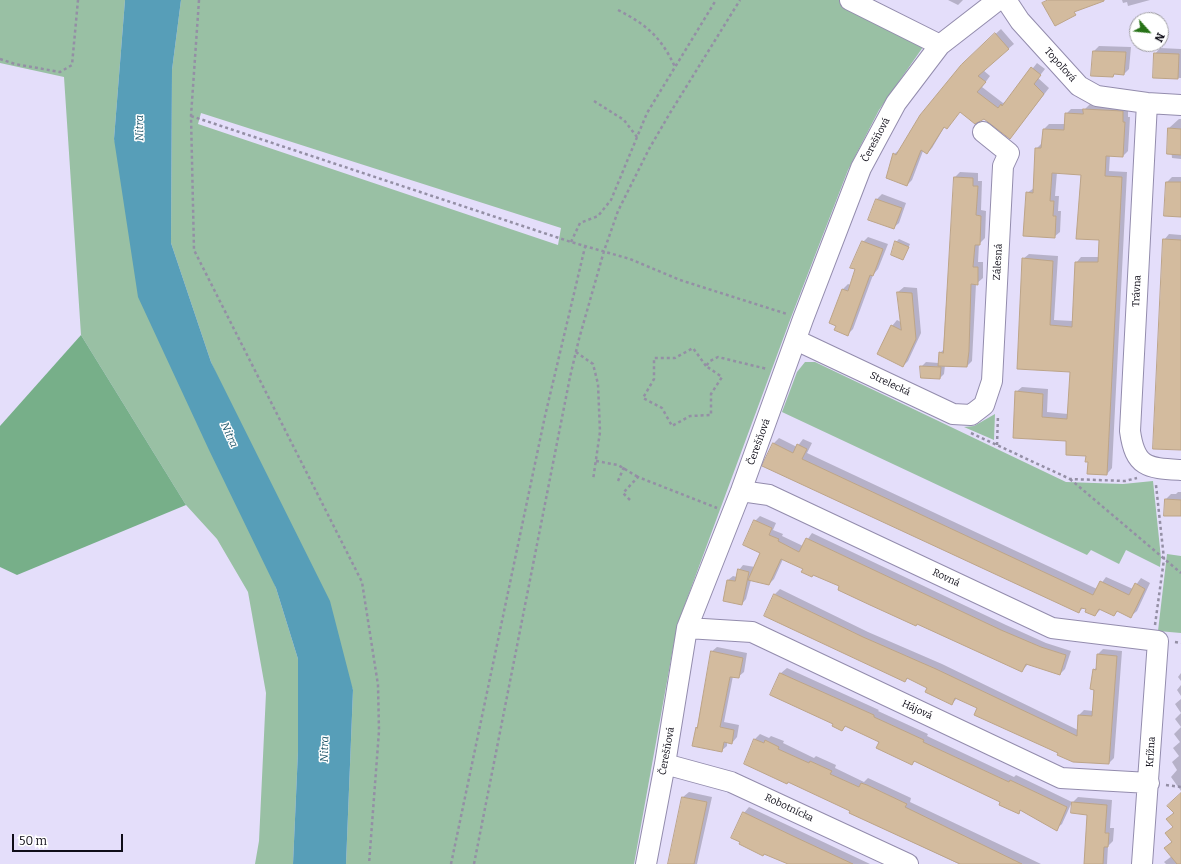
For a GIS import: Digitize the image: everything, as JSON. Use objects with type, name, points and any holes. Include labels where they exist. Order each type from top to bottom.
[{"type":"street","points":[[850,0],[940,45]]},
{"type":"street","name":"Čerešňová","points":[[646,864],[666,764],[687,628],[741,491],[803,319],[861,168],[896,103],[940,45],[998,0]]},
{"type":"street","name":"Topoľová","points":[[1006,0],[1020,21],[1079,86],[1097,96],[1147,103],[1181,105]]},
{"type":"street","name":"Trávna","points":[[1147,103],[1130,431],[1132,449],[1150,475]]},
{"type":"street","name":"Zálesná","points":[[983,132],[1009,153],[1003,166],[991,409]]},
{"type":"street","name":"Strelecká","points":[[796,340],[953,414],[971,415],[991,409]]},
{"type":"street","points":[[1150,475],[1181,470]]},
{"type":"street","name":"Rovná","points":[[741,491],[769,495],[1052,628],[1158,640]]},
{"type":"street","name":"Hájová","points":[[687,628],[752,632],[1061,778],[1149,783]]},
{"type":"street","name":"Krížna","points":[[1142,864],[1149,783],[1158,640]]},
{"type":"street","name":"Robotnícka","points":[[666,764],[731,782],[908,864]]},
{"type":"path","points":[[0,59],[15,64],[60,72],[72,65],[78,0]]},
{"type":"path","points":[[198,0],[191,116],[194,250],[362,582],[378,685],[379,731],[369,864]]},
{"type":"path","points":[[571,242],[580,223],[598,216],[611,200],[647,113],[716,0]]},
{"type":"path","points":[[474,864],[576,352],[604,251],[618,211],[649,149],[740,0]]},
{"type":"path","points":[[618,10],[641,22],[666,49],[675,68]]},
{"type":"path","points":[[594,101],[624,120],[637,138]]},
{"type":"path","points":[[191,116],[585,247],[630,259],[680,280],[803,319]]},
{"type":"path","points":[[451,864],[545,416],[585,247]]},
{"type":"path","points":[[694,348],[706,366],[722,377],[711,394],[711,416],[690,416],[672,426],[662,408],[644,398],[654,379],[654,358],[675,358],[694,348]]},
{"type":"path","points":[[576,352],[593,364],[598,384],[600,432],[593,480]]},
{"type":"path","points":[[706,366],[710,361],[718,357],[774,371]]},
{"type":"path","points":[[991,409],[997,445]]},
{"type":"path","points":[[970,432],[1070,478],[1181,573]]},
{"type":"path","points":[[596,460],[624,467],[638,477],[722,509]]},
{"type":"path","points":[[618,481],[624,467]]},
{"type":"path","points":[[1070,478],[1125,481],[1150,475],[1164,559],[1155,629],[1158,640],[1181,643]]},
{"type":"path","points":[[630,500],[624,493],[638,477]]},
{"type":"green space","points":[[0,0],[125,0],[114,139],[276,588],[298,659],[298,751],[293,864],[255,864],[259,841],[266,693],[248,592],[217,539],[186,505],[81,335],[64,77],[0,63]]},
{"type":"green space","points":[[181,0],[839,0],[923,47],[879,110],[848,170],[790,320],[677,626],[634,864],[346,864],[353,690],[211,362],[171,243],[172,70]],"holes":[[[201,113],[561,228],[558,245],[198,124]]]},
{"type":"green space","points":[[81,335],[186,505],[17,575],[0,567],[0,426]]},
{"type":"green space","points":[[805,362],[815,362],[1066,482],[1123,484],[1153,481],[1161,558],[1160,567],[1126,550],[1119,564],[1091,550],[1087,555],[782,412],[797,372]]},
{"type":"green space","points":[[995,414],[994,440],[964,427],[974,426]]},
{"type":"green space","points":[[1167,554],[1181,556],[1181,633],[1158,631]]},
{"type":"water","name":"Nitra","points":[[125,0],[181,0],[172,70],[171,243],[211,362],[330,601],[353,690],[346,864],[293,864],[298,751],[298,659],[276,588],[209,450],[138,297],[114,139]]},
{"type":"building","points":[[1048,0],[1104,1],[1074,12],[1076,15],[1055,26],[1042,3]]},
{"type":"building","points":[[995,33],[1009,49],[978,76],[986,82],[977,92],[998,108],[1001,104],[1002,106],[1031,67],[1041,75],[1034,84],[1044,94],[1010,139],[984,119],[975,124],[960,112],[947,129],[944,127],[927,154],[921,150],[907,186],[886,178],[893,153],[896,155],[920,115],[961,65]]},
{"type":"building","points":[[1093,51],[1126,52],[1124,75],[1114,74],[1113,77],[1091,76]]},
{"type":"building","points":[[1154,53],[1179,54],[1178,79],[1153,78]]},
{"type":"building","points":[[1083,109],[1123,111],[1123,122],[1125,122],[1123,157],[1106,156],[1105,176],[1122,177],[1107,475],[1087,474],[1088,462],[1085,462],[1086,456],[1066,455],[1066,441],[1013,438],[1015,391],[1043,394],[1042,417],[1067,419],[1070,372],[1017,369],[1022,258],[1053,261],[1050,325],[1072,327],[1075,262],[1098,262],[1099,240],[1076,239],[1081,175],[1052,173],[1050,201],[1054,201],[1053,216],[1056,216],[1055,238],[1023,236],[1026,192],[1033,193],[1035,148],[1041,148],[1043,129],[1064,130],[1065,113],[1083,114]]},
{"type":"building","points":[[1168,128],[1181,129],[1181,155],[1167,154]]},
{"type":"building","points":[[954,177],[973,178],[973,186],[978,186],[976,215],[981,216],[980,245],[975,245],[973,267],[978,267],[978,285],[971,284],[969,351],[967,367],[938,366],[939,352],[943,353]]},
{"type":"building","points":[[1166,182],[1181,182],[1181,217],[1164,216]]},
{"type":"building","points":[[876,199],[902,208],[894,229],[868,220]]},
{"type":"building","points":[[1163,239],[1181,240],[1181,450],[1153,449]]},
{"type":"building","points":[[862,241],[883,249],[873,276],[870,275],[848,336],[834,330],[836,326],[829,323],[842,289],[848,291],[855,269],[850,268]]},
{"type":"building","points":[[895,241],[909,247],[903,260],[891,255]]},
{"type":"building","points":[[897,292],[912,293],[916,339],[903,367],[877,354],[891,325],[901,330]]},
{"type":"building","points":[[920,366],[941,367],[940,379],[921,378]]},
{"type":"building","points":[[773,443],[793,453],[797,444],[807,449],[802,459],[1093,595],[1100,581],[1129,595],[1135,583],[1145,589],[1131,618],[1117,611],[1114,616],[1099,609],[1095,616],[1085,612],[1086,609],[1081,608],[1079,613],[762,466]]},
{"type":"building","points":[[1165,499],[1181,500],[1181,516],[1164,516]]},
{"type":"building","points":[[754,520],[772,528],[769,535],[779,539],[778,541],[799,552],[806,538],[1001,630],[1041,647],[1066,655],[1060,675],[1026,664],[1022,672],[838,590],[839,586],[813,575],[812,577],[801,572],[803,569],[781,559],[769,585],[748,580],[760,553],[743,545]]},
{"type":"building","points":[[738,569],[749,572],[742,605],[723,601],[727,580],[735,581]]},
{"type":"building","points":[[774,594],[1077,736],[1078,715],[1092,716],[1094,690],[1090,689],[1093,669],[1096,670],[1097,654],[1117,656],[1109,764],[1073,762],[1057,755],[1058,753],[974,715],[977,708],[955,698],[952,705],[925,692],[927,688],[907,678],[905,682],[764,616]]},
{"type":"building","points":[[711,651],[743,658],[739,678],[730,677],[720,727],[734,730],[732,744],[724,742],[722,752],[692,746],[696,727],[697,728]]},
{"type":"building","points":[[780,673],[874,715],[874,717],[924,740],[923,742],[1067,807],[1057,831],[1020,810],[1019,814],[999,805],[1000,802],[914,761],[912,765],[876,748],[879,742],[845,726],[842,731],[832,726],[833,724],[770,695]]},
{"type":"building","points":[[754,739],[764,743],[765,740],[779,747],[778,749],[809,763],[810,761],[832,771],[830,774],[859,787],[861,783],[867,785],[907,804],[905,807],[1022,864],[960,864],[849,813],[850,811],[788,782],[787,784],[744,764]]},
{"type":"building","points":[[1181,793],[1181,864],[1177,864],[1164,848],[1172,842],[1165,833],[1173,827],[1166,819],[1174,813],[1167,806]]},
{"type":"building","points":[[682,797],[707,802],[694,864],[668,864]]},
{"type":"building","points":[[1072,802],[1107,805],[1105,833],[1109,833],[1108,847],[1104,847],[1103,864],[1084,864],[1087,815],[1071,813]]},
{"type":"building","points":[[743,812],[853,864],[788,864],[764,854],[763,856],[739,844],[740,842],[731,838]]}]
